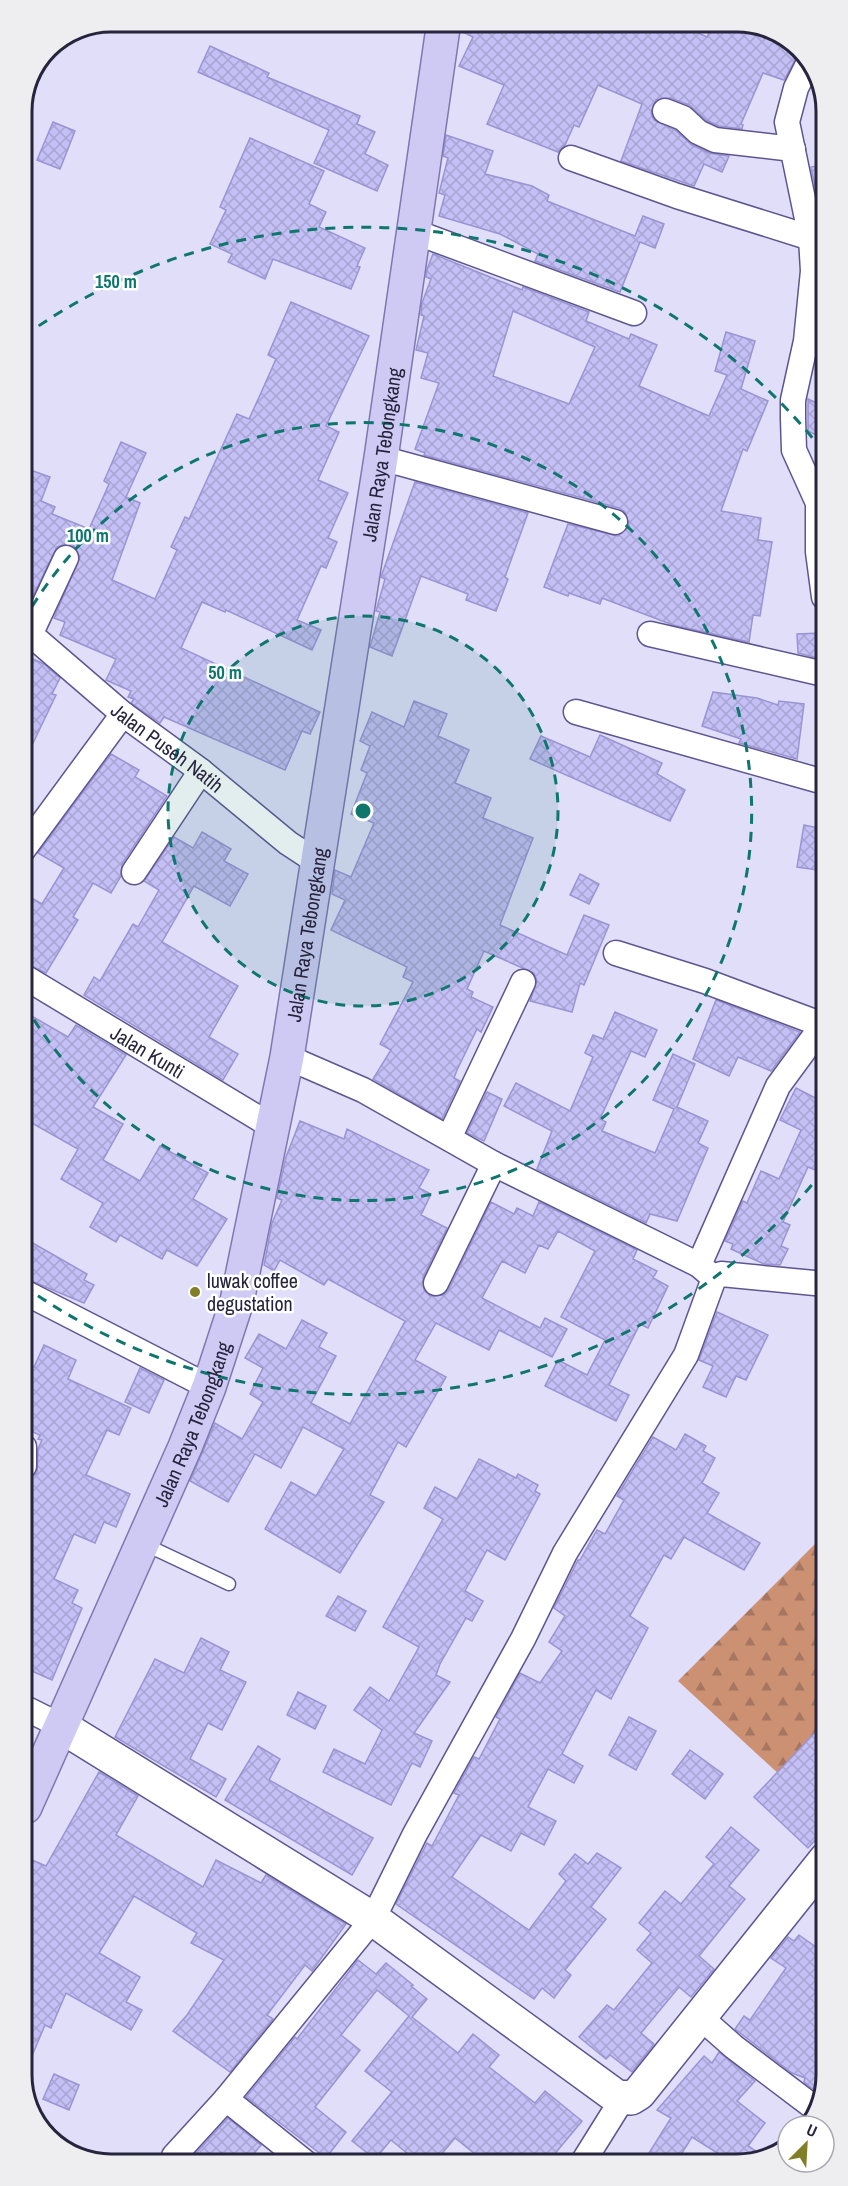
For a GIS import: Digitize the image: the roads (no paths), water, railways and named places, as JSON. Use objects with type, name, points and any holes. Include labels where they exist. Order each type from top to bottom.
[{"type":"main road","name":"Jalan Raya Tebongkang","points":[[32,1790],[59,1725],[143,1543],[209,1387],[237,1301],[287,1057],[381,458],[442,32]]},
{"type":"main road","points":[[59,1725],[373,1919],[608,2093],[623,2098],[631,2098],[639,2093],[816,1872]]},
{"type":"street","points":[[805,70],[796,88],[788,123],[812,238],[813,271],[806,341],[793,400],[792,419],[794,450],[816,499]]},
{"type":"street","points":[[665,111],[683,118],[698,132],[715,140],[793,149]]},
{"type":"street","points":[[571,158],[677,196],[812,238]]},
{"type":"street","points":[[415,232],[634,313]]},
{"type":"street","points":[[381,458],[615,522]]},
{"type":"street","points":[[32,621],[66,558]]},
{"type":"street","name":"Jalan Puseh Natih","points":[[32,634],[123,714],[201,771],[288,843],[317,862]]},
{"type":"street","points":[[650,634],[816,672]]},
{"type":"street","points":[[576,712],[816,780]]},
{"type":"street","points":[[32,838],[123,714]]},
{"type":"street","points":[[134,872],[186,790],[201,771]]},
{"type":"street","points":[[616,953],[705,981],[816,1021]]},
{"type":"street","name":"Jalan Kunti","points":[[32,981],[273,1127]]},
{"type":"street","points":[[449,1138],[524,982]]},
{"type":"street","points":[[176,2154],[226,2099],[373,1919],[415,1834],[524,1639],[564,1553],[686,1355],[707,1271],[778,1086],[816,1035]]},
{"type":"street","points":[[287,1057],[363,1090],[494,1164],[707,1271],[816,1283]]},
{"type":"street","points":[[436,1282],[494,1164]]},
{"type":"street","points":[[32,1296],[209,1387]]},
{"type":"street","points":[[32,1712],[59,1725]]},
{"type":"street","points":[[700,2017],[734,2047],[810,2105]]},
{"type":"street","points":[[589,2154],[623,2098]]},
{"type":"street","points":[[226,2099],[295,2154]]},
{"type":"lane","points":[[143,1543],[229,1584]]},
{"type":"place","name":"luwak coffee degustation","points":[[195,1292]]}]
